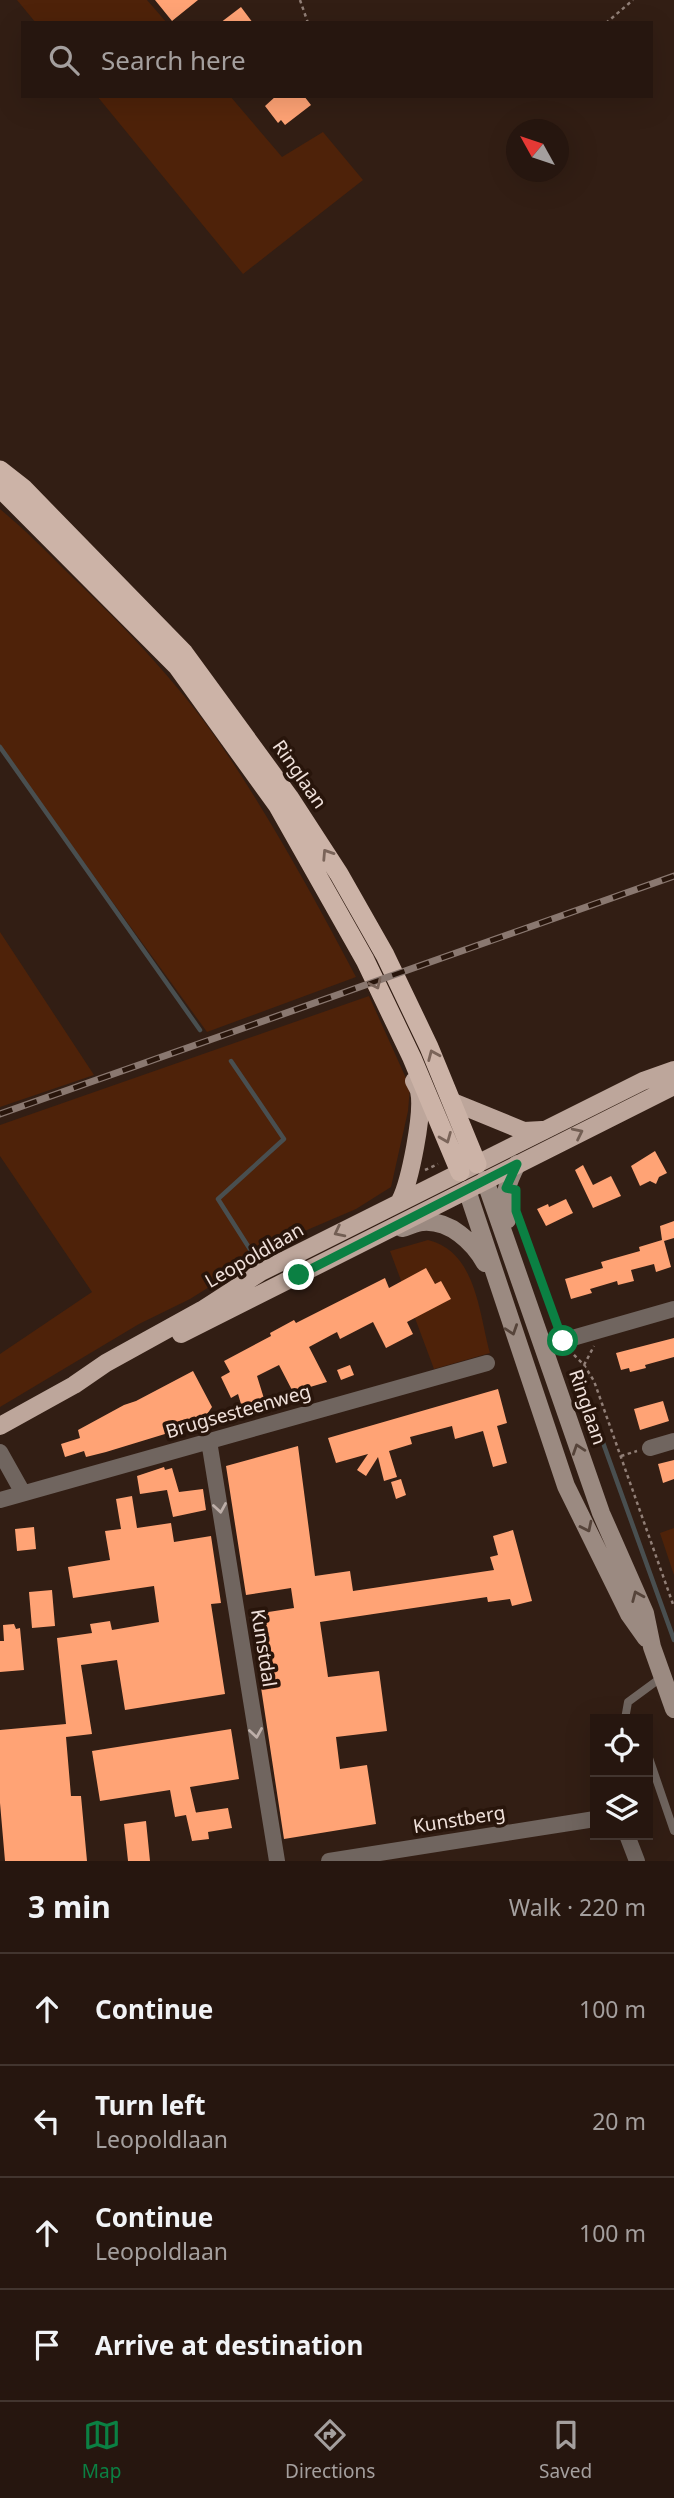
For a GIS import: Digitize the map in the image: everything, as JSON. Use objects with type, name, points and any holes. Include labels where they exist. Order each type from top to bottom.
[{"type":"highway","name":"Ringlaan","points":[[0,470],[23,488],[184,653],[270,769],[339,874],[416,1017],[453,1102],[468,1173]]},
{"type":"highway","name":"Ringlaan","points":[[0,488],[177,666],[259,778],[291,826],[365,960],[468,1173]]},
{"type":"main road","points":[[400,1201],[410,1171],[420,1107],[419,1091],[409,1070],[412,1058]]},
{"type":"main road","name":"Leopoldlaan","points":[[74,1385],[97,1379],[387,1230],[468,1173],[545,1130],[643,1081],[674,1070]]},
{"type":"main road","name":"Leopoldlaan","points":[[0,1426],[202,1310],[261,1272],[400,1201],[468,1173],[517,1164],[674,1086]]},
{"type":"main road","points":[[453,1102],[524,1131],[545,1130]]},
{"type":"main road","points":[[506,1241],[507,1220],[503,1204],[506,1188],[517,1164]]},
{"type":"main road","name":"Ringlaan","points":[[468,1173],[506,1241],[601,1513],[645,1613],[652,1647],[674,1709]]},
{"type":"main road","name":"Ringlaan","points":[[468,1173],[498,1288],[566,1486],[629,1614],[652,1647]]},
{"type":"main road","points":[[387,1230],[426,1221],[456,1231],[472,1243],[498,1288]]},
{"type":"street","points":[[572,1341],[674,1309]]},
{"type":"street","name":"Brugsesteenweg","points":[[0,1500],[487,1363]]},
{"type":"street","name":"Kunstdal","points":[[209,1441],[277,1861]]},
{"type":"street","points":[[650,1448],[674,1441]]},
{"type":"street","points":[[0,1452],[23,1493]]},
{"type":"street","name":"Kunstberg","points":[[329,1861],[590,1820]]},
{"type":"street","points":[[629,1840],[637,1861]]},
{"type":"lane","points":[[626,1714],[628,1702],[663,1676]]},
{"type":"lane","points":[[653,1770],[674,1831]]},
{"type":"path","points":[[300,0],[307,21]]},
{"type":"path","points":[[608,21],[633,0]]},
{"type":"path","points":[[410,1171],[468,1173]]},
{"type":"path","points":[[521,1223],[560,1333],[572,1341],[594,1381],[674,1607]]},
{"type":"path","points":[[560,1333],[573,1329],[572,1341]]},
{"type":"shaded area","points":[[17,0],[147,0],[165,21],[34,21]]},
{"type":"shaded area","points":[[99,98],[232,98],[282,157],[323,132],[363,180],[243,274]]},
{"type":"shaded area","points":[[0,509],[114,618],[195,710],[264,813],[356,977],[207,1032],[0,747]]},
{"type":"shaded area","points":[[0,932],[94,1075],[0,1107]]},
{"type":"shaded area","points":[[369,996],[410,1087],[408,1111],[391,1187],[356,1209],[286,1239],[190,1299],[139,1324],[0,1407],[0,1354],[92,1292],[0,1156],[0,1125]]},
{"type":"shaded area","points":[[428,1240],[444,1246],[466,1270],[478,1303],[490,1353],[434,1369],[390,1251]]},
{"type":"shaded area","points":[[674,1528],[674,1575],[660,1533]]},
{"type":"building","points":[[155,0],[198,0],[172,21]]},
{"type":"building","points":[[241,7],[252,21],[223,21]]},
{"type":"building","points":[[274,98],[306,98],[311,105],[285,125],[281,120],[278,123],[265,106]]},
{"type":"building","points":[[655,1151],[667,1173],[659,1177],[656,1184],[650,1181],[640,1186],[631,1166]]},
{"type":"building","points":[[583,1165],[593,1185],[611,1176],[621,1196],[593,1208],[575,1170]]},
{"type":"building","points":[[566,1199],[573,1213],[546,1226],[537,1209]]},
{"type":"building","points":[[674,1221],[674,1238],[664,1241],[671,1267],[656,1272],[654,1264],[631,1270],[634,1281],[618,1285],[617,1281],[590,1289],[592,1293],[571,1299],[565,1279],[603,1268],[601,1262],[640,1251],[639,1247],[662,1240],[660,1226]]},
{"type":"building","points":[[426,1268],[435,1284],[441,1281],[451,1299],[407,1322],[413,1334],[386,1348],[373,1322],[340,1339],[337,1332],[309,1347],[327,1382],[293,1392],[279,1365],[257,1376],[266,1405],[251,1409],[248,1402],[241,1404],[238,1394],[231,1398],[221,1377],[230,1372],[224,1361],[271,1336],[270,1333],[294,1320],[296,1323],[385,1278],[389,1288]]},
{"type":"building","points":[[674,1338],[674,1357],[630,1372],[629,1368],[621,1370],[616,1353]]},
{"type":"building","points":[[350,1365],[354,1375],[341,1380],[337,1370]]},
{"type":"building","points":[[193,1371],[212,1407],[201,1423],[86,1457],[84,1451],[65,1457],[61,1444],[80,1438],[78,1430]]},
{"type":"building","points":[[498,1389],[507,1423],[497,1426],[507,1463],[493,1467],[483,1431],[455,1439],[452,1426],[410,1437],[412,1444],[389,1451],[397,1477],[384,1481],[378,1457],[366,1476],[357,1470],[368,1454],[336,1463],[328,1438]]},
{"type":"building","points":[[663,1401],[669,1421],[640,1430],[634,1409]]},
{"type":"building","points":[[298,1446],[315,1576],[350,1571],[353,1591],[494,1570],[490,1557],[498,1555],[493,1536],[513,1530],[532,1601],[512,1606],[510,1599],[488,1602],[487,1597],[320,1622],[328,1677],[379,1671],[387,1731],[336,1737],[340,1769],[367,1765],[376,1824],[284,1839],[250,1615],[294,1608],[291,1588],[246,1595],[226,1466]]},
{"type":"building","points":[[674,1460],[674,1479],[663,1483],[658,1464]]},
{"type":"building","points":[[164,1467],[165,1470],[172,1468],[179,1492],[203,1489],[206,1510],[173,1517],[167,1490],[140,1494],[137,1476]]},
{"type":"building","points":[[401,1479],[406,1495],[396,1499],[391,1482]]},
{"type":"building","points":[[132,1496],[137,1528],[171,1523],[174,1542],[211,1536],[221,1603],[211,1604],[225,1694],[125,1710],[117,1660],[81,1665],[92,1734],[66,1737],[71,1796],[81,1796],[87,1861],[5,1861],[0,1803],[0,1730],[66,1724],[57,1638],[92,1633],[90,1624],[110,1621],[112,1630],[159,1622],[154,1586],[73,1598],[68,1567],[110,1560],[105,1531],[121,1529],[116,1499]]},
{"type":"building","points":[[34,1527],[36,1549],[17,1551],[15,1529]]},
{"type":"building","points":[[52,1590],[55,1626],[32,1628],[29,1592]]},
{"type":"building","points":[[14,1624],[16,1629],[20,1628],[24,1670],[0,1672],[3,1625]]},
{"type":"building","points":[[231,1729],[239,1779],[190,1787],[196,1813],[228,1808],[232,1828],[208,1832],[209,1839],[192,1841],[186,1815],[175,1817],[170,1790],[100,1801],[92,1751]]},
{"type":"building","points":[[146,1821],[150,1861],[128,1861],[124,1824]]},
{"type":"waterway","points":[[0,747],[200,1030]]},
{"type":"waterway","points":[[231,1061],[284,1139],[218,1199],[253,1254]]},
{"type":"waterway","points":[[597,1426],[674,1640]]},
{"type":"railway","points":[[0,1114],[674,876]]},
{"type":"route","points":[[299,1275],[517,1164],[506,1188],[516,1190],[516,1211],[563,1341]]}]
